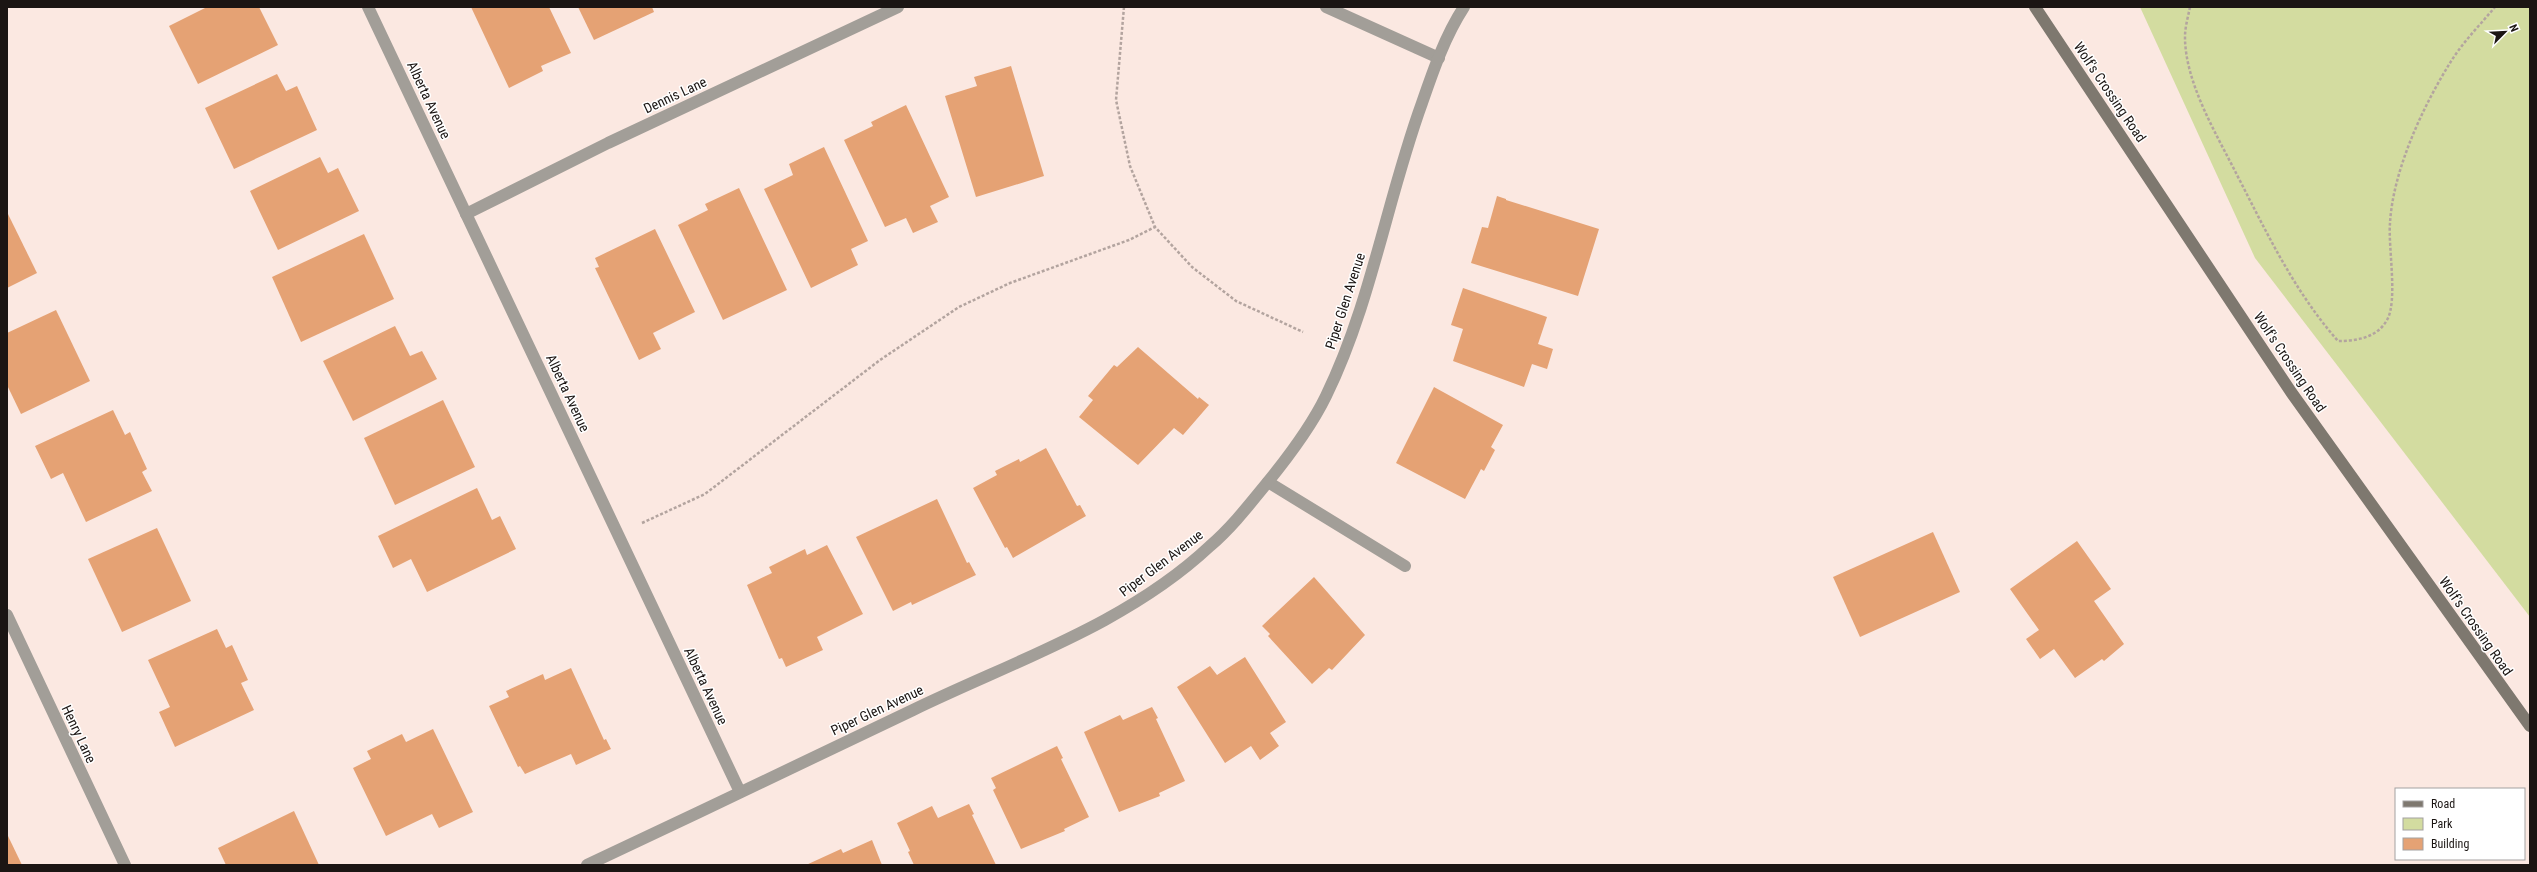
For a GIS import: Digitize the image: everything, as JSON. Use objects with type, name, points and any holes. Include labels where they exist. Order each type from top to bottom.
[{"type":"main road","name":"Wolf's Crossing Road","points":[[2035,7],[2291,392],[2530,726]]},
{"type":"street","name":"Alberta Avenue","points":[[368,7],[740,792]]},
{"type":"street","name":"Dennis Lane","points":[[466,214],[615,140],[898,7]]},
{"type":"street","points":[[1326,7],[1439,58]]},
{"type":"street","name":"Piper Glen Avenue","points":[[587,865],[1065,640],[1128,607],[1178,573],[1209,548],[1242,514],[1268,482],[1302,438],[1325,398],[1341,362],[1367,285],[1403,154],[1439,58],[1464,7]]},
{"type":"street","points":[[1268,482],[1405,566]]},
{"type":"street","name":"Henry Lane","points":[[7,615],[124,865]]},
{"type":"path","points":[[1124,7],[1116,100],[1130,166],[1155,226],[1192,268],[1236,301],[1303,332]]},
{"type":"path","points":[[2190,7],[2185,37],[2190,64],[2198,93],[2214,129],[2287,272],[2317,317],[2338,340],[2354,341],[2372,335],[2387,320],[2392,304],[2390,224],[2394,196],[2404,158],[2450,62],[2496,7]]},
{"type":"path","points":[[642,523],[705,494],[880,360],[959,307],[1010,283],[1129,240],[1155,226]]},
{"type":"green space","points":[[2140,7],[2530,7],[2530,617],[2255,258]]},
{"type":"building","points":[[207,7],[259,7],[278,45],[198,84],[169,26]]},
{"type":"building","points":[[471,7],[549,7],[571,53],[541,66],[543,71],[509,88]]},
{"type":"building","points":[[578,7],[652,7],[654,12],[594,40]]},
{"type":"building","points":[[1011,66],[1044,176],[976,197],[945,96],[977,86],[974,77]]},
{"type":"building","points":[[277,74],[286,91],[297,86],[317,130],[234,169],[205,108]]},
{"type":"building","points":[[906,105],[949,197],[930,206],[938,222],[913,233],[906,218],[885,227],[844,140],[873,126],[871,122]]},
{"type":"building","points":[[824,147],[868,241],[851,249],[858,265],[811,288],[764,189],[793,175],[789,164]]},
{"type":"building","points":[[320,157],[328,173],[338,168],[359,211],[278,250],[250,191]]},
{"type":"building","points":[[739,188],[787,290],[723,320],[678,225],[708,210],[705,204]]},
{"type":"building","points":[[1497,196],[1599,229],[1578,296],[1471,263],[1482,227],[1488,228]]},
{"type":"building","points":[[7,212],[37,273],[7,288]]},
{"type":"building","points":[[655,229],[695,312],[653,333],[661,349],[639,360],[595,268],[599,267],[595,258]]},
{"type":"building","points":[[364,234],[394,299],[301,342],[272,277]]},
{"type":"building","points":[[1463,288],[1547,317],[1538,344],[1553,349],[1547,369],[1532,364],[1524,387],[1453,361],[1463,329],[1451,325]]},
{"type":"building","points":[[56,310],[90,381],[21,414],[7,385],[7,333]]},
{"type":"building","points":[[395,326],[410,356],[422,351],[437,379],[353,421],[323,361]]},
{"type":"building","points":[[1138,347],[1198,399],[1199,397],[1209,405],[1183,435],[1174,428],[1138,465],[1079,417],[1093,400],[1088,396],[1114,365],[1117,367]]},
{"type":"building","points":[[1434,387],[1503,425],[1491,447],[1495,450],[1484,471],[1481,469],[1465,499],[1396,463]]},
{"type":"building","points":[[443,400],[475,467],[395,505],[364,438]]},
{"type":"building","points":[[113,410],[125,435],[130,432],[147,469],[142,472],[152,491],[86,522],[63,473],[51,479],[35,446]]},
{"type":"building","points":[[1046,448],[1077,506],[1080,505],[1086,516],[1013,558],[1007,547],[1005,548],[973,488],[997,475],[995,471],[1019,459],[1020,462]]},
{"type":"building","points":[[477,488],[492,520],[500,516],[516,549],[427,592],[411,559],[393,568],[378,536]]},
{"type":"building","points":[[937,499],[967,563],[969,562],[976,575],[912,605],[911,602],[893,611],[856,537]]},
{"type":"building","points":[[157,528],[191,601],[122,632],[88,559]]},
{"type":"building","points":[[1933,532],[1960,592],[1860,637],[1833,577]]},
{"type":"building","points":[[2077,541],[2111,589],[2094,601],[2124,644],[2104,661],[2102,659],[2075,678],[2054,649],[2040,659],[2026,639],[2039,630],[2010,589]]},
{"type":"building","points":[[827,545],[863,614],[817,637],[823,650],[786,667],[782,658],[779,659],[747,585],[772,573],[769,567],[805,549],[807,555]]},
{"type":"building","points":[[1314,577],[1365,635],[1332,670],[1329,668],[1312,684],[1268,636],[1270,634],[1262,626]]},
{"type":"building","points":[[217,629],[226,648],[232,645],[248,680],[241,683],[254,710],[175,747],[159,712],[170,707],[148,660]]},
{"type":"building","points":[[1245,657],[1286,722],[1270,733],[1279,746],[1260,760],[1251,746],[1225,763],[1177,687],[1210,666],[1217,675]]},
{"type":"building","points":[[571,668],[604,740],[606,739],[611,749],[576,765],[571,754],[525,774],[520,766],[518,767],[489,706],[509,697],[506,691],[543,674],[545,680]]},
{"type":"building","points":[[1152,707],[1158,718],[1156,719],[1185,781],[1159,793],[1160,796],[1119,812],[1084,732],[1120,715],[1123,720]]},
{"type":"building","points":[[433,729],[473,812],[439,828],[432,814],[386,836],[353,768],[371,759],[367,751],[402,734],[406,742]]},
{"type":"building","points":[[1057,746],[1063,758],[1061,759],[1089,817],[1064,829],[1065,831],[1021,849],[993,790],[996,788],[991,778]]},
{"type":"building","points":[[969,804],[974,814],[972,815],[996,865],[914,865],[908,852],[910,851],[897,823],[932,806],[938,818]]},
{"type":"building","points":[[294,811],[319,865],[226,865],[218,848]]},
{"type":"building","points":[[8,836],[22,865],[7,865]]},
{"type":"building","points":[[872,840],[882,865],[806,865],[841,849],[843,853]]}]
